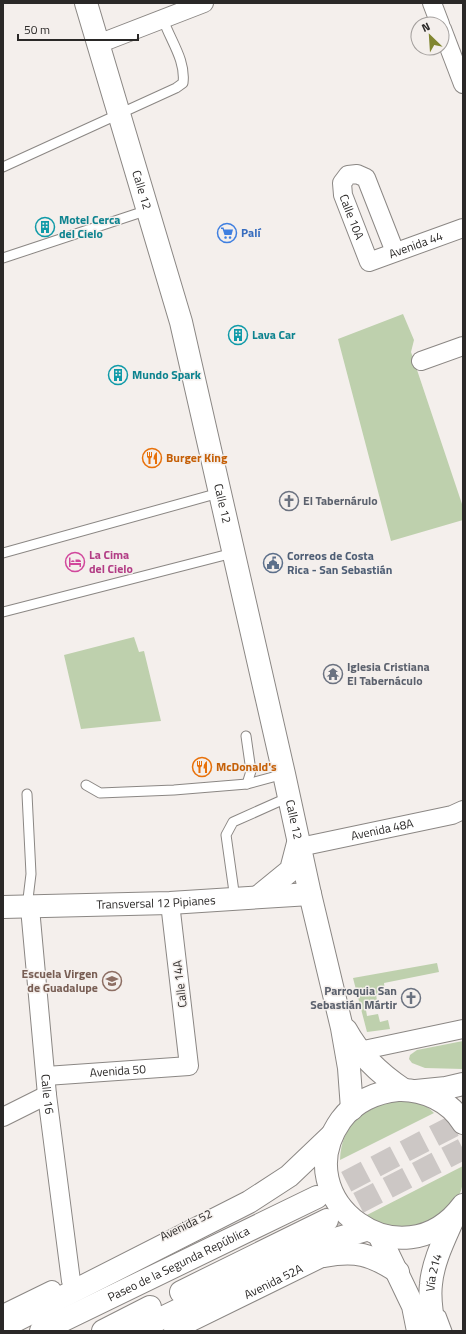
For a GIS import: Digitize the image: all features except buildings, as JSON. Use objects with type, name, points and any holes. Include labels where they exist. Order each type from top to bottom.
[{"type":"main road","name":"Calle 12","points":[[86,3],[181,322],[346,1048],[352,1109]]},
{"type":"main road","points":[[258,897],[290,870],[299,844]]},
{"type":"main road","name":"Transversal 12 Pipianes","points":[[3,908],[170,903],[310,894]]},
{"type":"main road","name":"Calle 12","points":[[336,1009],[346,1031],[359,1051],[388,1079],[410,1090],[441,1101],[463,1122]]},
{"type":"main road","points":[[3,1327],[249,1202],[289,1176],[332,1135],[344,1116],[363,1100],[376,1094],[446,1088],[463,1084]]},
{"type":"main road","points":[[332,1135],[326,1162],[331,1189],[345,1212],[373,1233]]},
{"type":"main road","name":"Paseo de la Segunda República","points":[[41,1331],[317,1197]]},
{"type":"main road","points":[[135,1331],[311,1246],[373,1233],[406,1238],[419,1236],[431,1232],[458,1211]]},
{"type":"main road","name":"Vía 214","points":[[435,1331],[432,1316],[431,1285],[439,1251],[458,1211]]},
{"type":"main road","points":[[103,1331],[327,1220]]},
{"type":"main road","name":"Vía 214","points":[[373,1233],[398,1272],[413,1306],[418,1331]]},
{"type":"main road","points":[[324,1256],[343,1252],[363,1254],[382,1261],[398,1272]]},
{"type":"street","points":[[98,44],[204,3]]},
{"type":"street","points":[[432,3],[437,16]]},
{"type":"street","points":[[450,50],[463,84]]},
{"type":"street","name":"Calle 10A","points":[[369,262],[343,195],[342,183],[348,175],[358,174],[366,178],[395,252]]},
{"type":"street","name":"Avenida 44","points":[[369,262],[463,228]]},
{"type":"street","points":[[421,361],[463,346]]},
{"type":"street","name":"Avenida 48A","points":[[299,844],[452,815],[463,810]]},
{"type":"street","name":"Calle 14A","points":[[170,903],[189,1066]]},
{"type":"street","name":"Calle 16","points":[[28,907],[47,1095],[71,1281]]},
{"type":"street","points":[[359,1051],[463,1029]]},
{"type":"street","name":"Avenida 50","points":[[46,1076],[189,1066]]},
{"type":"street","points":[[3,1117],[47,1095]]},
{"type":"street","name":"Avenida 52","points":[[3,1314],[246,1196],[280,1172],[352,1109]]},
{"type":"street","name":"Avenida 52A","points":[[173,1331],[373,1233]]},
{"type":"lane","points":[[3,167],[120,115],[176,88],[182,83],[184,76],[182,63],[167,32],[163,19]]},
{"type":"lane","points":[[3,258],[148,210]]},
{"type":"lane","points":[[3,553],[220,493]]},
{"type":"lane","points":[[3,612],[233,553]]},
{"type":"lane","points":[[246,736],[251,771],[247,784]]},
{"type":"lane","points":[[86,785],[100,793],[174,790],[247,784],[284,774]]},
{"type":"lane","points":[[27,794],[31,874],[28,907]]},
{"type":"lane","points":[[235,899],[226,835],[228,829],[233,822],[289,798]]},
{"type":"lane","points":[[431,1285],[447,1331]]},
{"type":"green space","points":[[403,314],[414,340],[411,352],[463,507],[463,520],[391,541],[338,339]]},
{"type":"green space","points":[[134,637],[139,652],[144,651],[161,721],[81,729],[64,655]]},
{"type":"green space","points":[[437,963],[439,972],[384,983],[385,993],[376,994],[377,1001],[365,1004],[367,1016],[378,1014],[380,1022],[388,1020],[390,1029],[367,1032],[353,978]]},
{"type":"green space","points":[[463,1041],[463,1069],[425,1068],[412,1063],[409,1059],[410,1055],[417,1050]]},
{"type":"green space","points":[[399,1099],[418,1102],[426,1106],[434,1113],[340,1160],[341,1147],[345,1136],[357,1119],[376,1107]]},
{"type":"green space","points":[[463,1166],[463,1183],[460,1193],[448,1210],[439,1217],[417,1226],[395,1228],[385,1226],[365,1216]]},
{"type":"tunnel","points":[[317,1197],[463,1121]]},
{"type":"tunnel","points":[[329,1218],[463,1149]]},
{"type":"place","name":"Motel Cerca del Cielo","points":[[45,227]]},
{"type":"place","name":"Palí","points":[[227,233]]},
{"type":"place","name":"Lava Car","points":[[238,335]]},
{"type":"place","name":"Mundo Spark","points":[[118,375]]},
{"type":"place","name":"Burger King","points":[[152,458]]},
{"type":"place","name":"El Tabernárulo","points":[[289,501]]},
{"type":"place","name":"La Cima del Cielo","points":[[75,562]]},
{"type":"place","name":"Correos de Costa Rica - San Sebastián","points":[[273,563]]},
{"type":"place","name":"Iglesia Cristiana El Tabernáculo","points":[[333,674]]},
{"type":"place","name":"McDonald's","points":[[202,767]]},
{"type":"place","name":"Escuela Virgen de Guadalupe","points":[[112,981]]},
{"type":"place","name":"Parroquia San Sebastián Mártir","points":[[411,998]]}]
